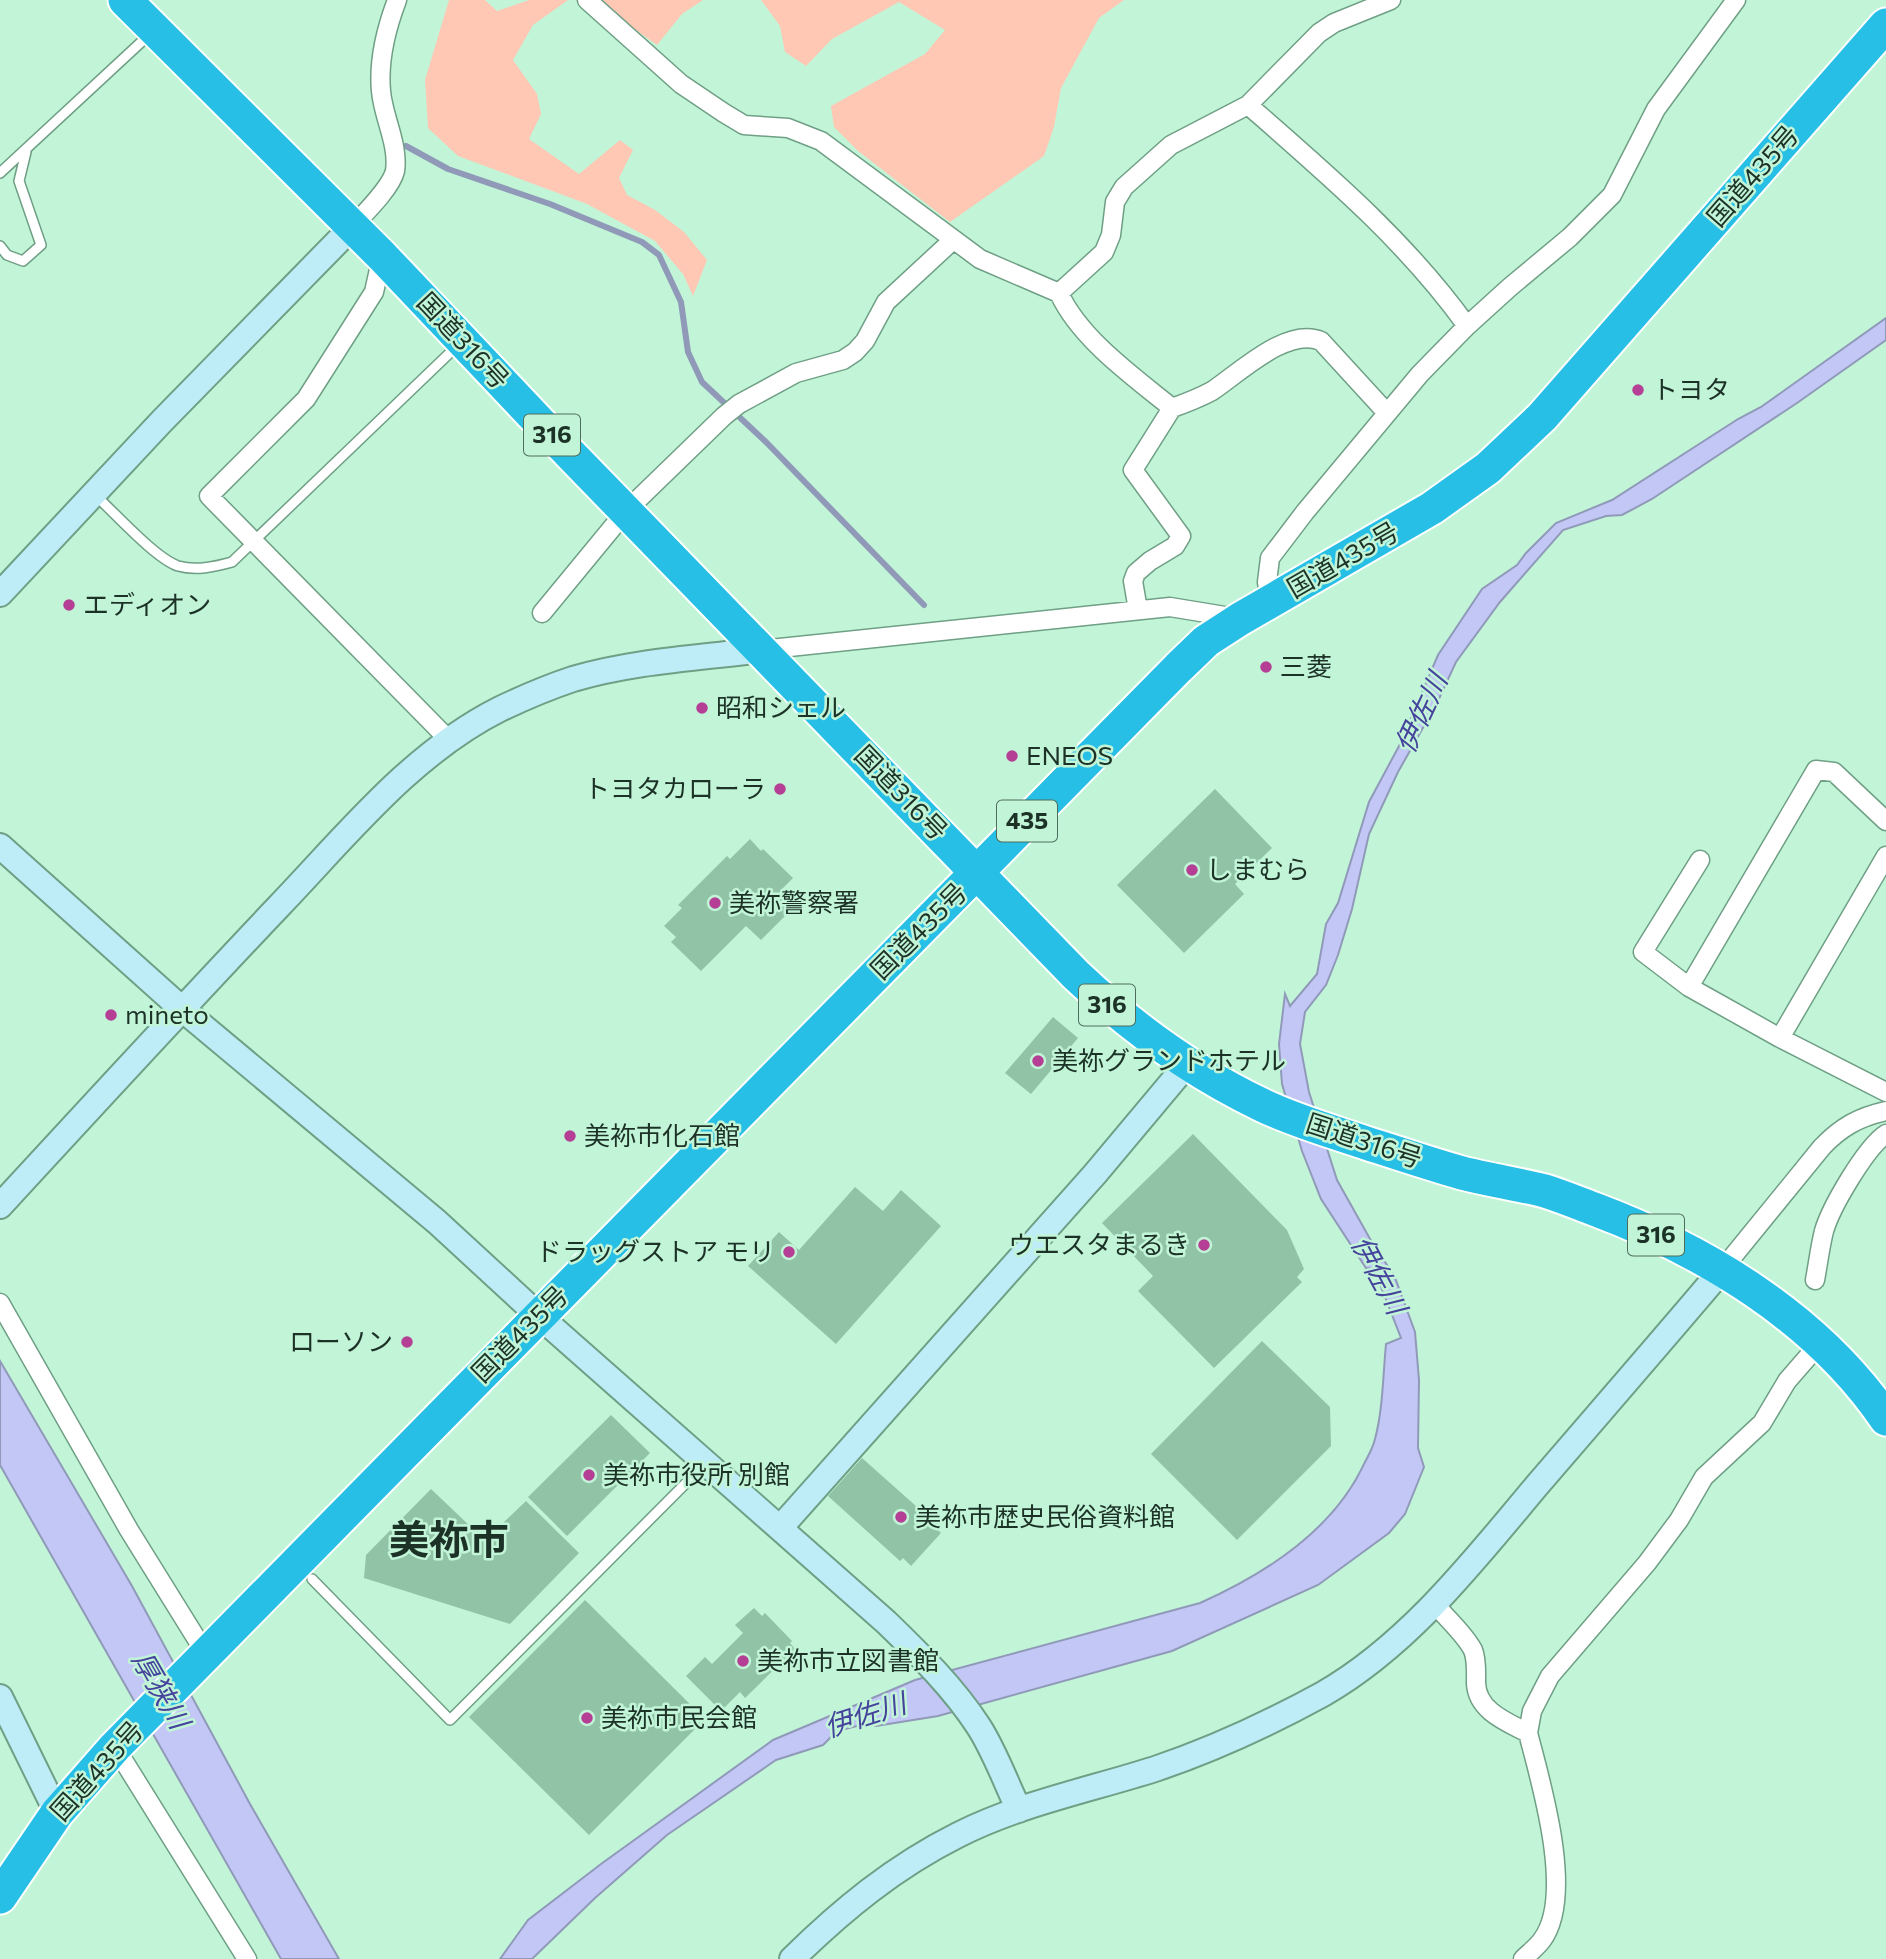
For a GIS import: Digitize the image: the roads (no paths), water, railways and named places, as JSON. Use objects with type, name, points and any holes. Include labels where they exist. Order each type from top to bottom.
[{"type":"highway","name":"国道316号","points":[[125,0],[382,256],[625,511],[1111,1008],[1188,1063],[1263,1105],[1317,1127],[1463,1173],[1546,1192],[1626,1221],[1676,1243],[1766,1299],[1820,1343],[1858,1381],[1886,1419]]},
{"type":"highway","name":"国道435号","points":[[1,1894],[57,1813],[120,1742],[538,1315],[1206,641],[1270,601],[1432,509],[1489,468],[1542,417],[1886,25]]},
{"type":"street","points":[[0,594],[381,194],[394,173],[395,155],[381,92],[381,56],[389,20],[397,0]]},
{"type":"street","points":[[587,0],[681,84],[724,113],[744,125],[788,128],[821,141],[980,260],[1059,293],[1066,307],[1112,360],[1172,408]]},
{"type":"street","points":[[1059,293],[1104,252],[1111,234],[1115,202],[1124,187],[1171,145],[1248,105],[1319,33],[1334,23],[1391,0]]},
{"type":"street","points":[[1270,601],[1267,582],[1270,558],[1305,512],[1420,374],[1468,326],[1570,237],[1612,195],[1656,109],[1736,0]]},
{"type":"street","points":[[1248,105],[1359,202],[1412,257],[1468,326]]},
{"type":"street","points":[[542,613],[625,511],[739,404],[796,373],[843,360],[855,352],[865,341],[886,302],[953,240]]},
{"type":"street","points":[[382,256],[374,292],[306,399],[209,496],[450,741]]},
{"type":"street","points":[[1139,610],[1133,581],[1136,573],[1175,546],[1181,536],[1133,470],[1172,408],[1215,389],[1252,359],[1300,338],[1312,337],[1321,341],[1387,413]]},
{"type":"street","points":[[0,1206],[182,1009],[405,776],[450,741],[500,710],[573,679],[636,666],[761,650],[1170,607],[1240,619]]},
{"type":"street","points":[[1689,987],[1816,770],[1834,772],[1886,821]]},
{"type":"street","points":[[0,846],[182,1009],[438,1222],[538,1315],[886,1622],[930,1664],[956,1695],[980,1729],[1019,1810]]},
{"type":"street","points":[[1780,1038],[1886,856]]},
{"type":"street","points":[[1700,860],[1643,952],[1689,987],[1780,1038],[1886,1091]]},
{"type":"street","points":[[779,1528],[1095,1174],[1188,1063]]},
{"type":"street","points":[[792,1959],[861,1895],[909,1862],[959,1834],[1019,1810],[1158,1768],[1231,1739],[1326,1692],[1386,1649],[1434,1603],[1490,1542],[1721,1271],[1822,1147],[1838,1131],[1862,1117],[1886,1111]]},
{"type":"street","points":[[1815,1280],[1825,1229],[1842,1194],[1876,1141],[1886,1134]]},
{"type":"street","points":[[0,1303],[202,1658]]},
{"type":"street","points":[[1522,1959],[1543,1938],[1555,1908],[1557,1872],[1528,1733],[1532,1711],[1550,1676],[1647,1563],[1679,1520],[1704,1477],[1762,1423],[1787,1381],[1820,1343]]},
{"type":"street","points":[[1434,1603],[1468,1642],[1474,1653],[1479,1699],[1493,1714],[1528,1733]]},
{"type":"street","points":[[0,1697],[57,1813]]},
{"type":"street","points":[[120,1742],[247,1959]]},
{"type":"lane","points":[[0,173],[155,30]]},
{"type":"lane","points":[[0,246],[7,255],[23,261],[41,245],[19,181],[27,147]]},
{"type":"lane","points":[[94,494],[161,556],[178,566],[207,569],[232,562],[463,340]]},
{"type":"lane","points":[[312,1579],[450,1720],[705,1463]]},
{"type":"water","name":"伊佐川","points":[[1886,318],[1886,340],[1652,499],[1622,515],[1606,516],[1563,530],[1500,602],[1456,662],[1437,703],[1398,772],[1369,834],[1352,909],[1338,955],[1326,985],[1305,1012],[1300,1044],[1309,1092],[1337,1180],[1374,1246],[1394,1275],[1415,1332],[1419,1380],[1418,1448],[1424,1467],[1405,1514],[1389,1533],[1318,1585],[1172,1651],[938,1716],[876,1726],[865,1724],[837,1731],[823,1745],[776,1760],[667,1835],[595,1898],[532,1959],[500,1959],[528,1920],[773,1740],[915,1680],[1200,1603],[1272,1564],[1316,1530],[1334,1510],[1351,1488],[1373,1446],[1378,1428],[1386,1344],[1401,1338],[1374,1269],[1366,1268],[1321,1199],[1302,1151],[1282,1084],[1279,1044],[1285,994],[1290,1006],[1317,974],[1326,924],[1338,903],[1369,802],[1399,746],[1438,655],[1482,589],[1517,565],[1556,523],[1612,500],[1761,407]]},
{"type":"water","name":"厚狭川","points":[[0,1361],[132,1586],[250,1804],[339,1959],[281,1959],[0,1465]]},
{"type":"waterway","points":[[406,146],[448,169],[550,204],[642,242],[659,255],[681,302],[688,352],[702,382],[767,443],[924,605]]},
{"type":"place","name":"トヨタ","points":[[1638,390]]},
{"type":"place","name":"エディオン","points":[[69,605]]},
{"type":"place","name":"三菱","points":[[1266,667]]},
{"type":"place","name":"昭和シェル","points":[[702,708]]},
{"type":"place","name":"ENEOS","points":[[1012,756]]},
{"type":"place","name":"トヨタカローラ","points":[[780,789]]},
{"type":"place","name":"しまむら","points":[[1192,870]]},
{"type":"place","name":"美祢警察署","points":[[715,903]]},
{"type":"place","name":"mineto","points":[[111,1015]]},
{"type":"place","name":"美祢グランドホテル","points":[[1038,1061]]},
{"type":"place","name":"美袮市化石館","points":[[570,1136]]},
{"type":"place","name":"ウエスタまるき","points":[[1204,1245]]},
{"type":"place","name":"ドラッグストア モリ","points":[[789,1252]]},
{"type":"place","name":"ローソン","points":[[407,1342]]},
{"type":"place","name":"美祢市役所 別館","points":[[589,1475]]},
{"type":"place","name":"美袮市歴史民俗資料館","points":[[901,1517]]},
{"type":"place","name":"美祢市立図書館","points":[[743,1661]]},
{"type":"place","name":"美祢市民会館","points":[[587,1718]]},
{"type":"district","name":"美祢市","points":[[449,1540]]}]
